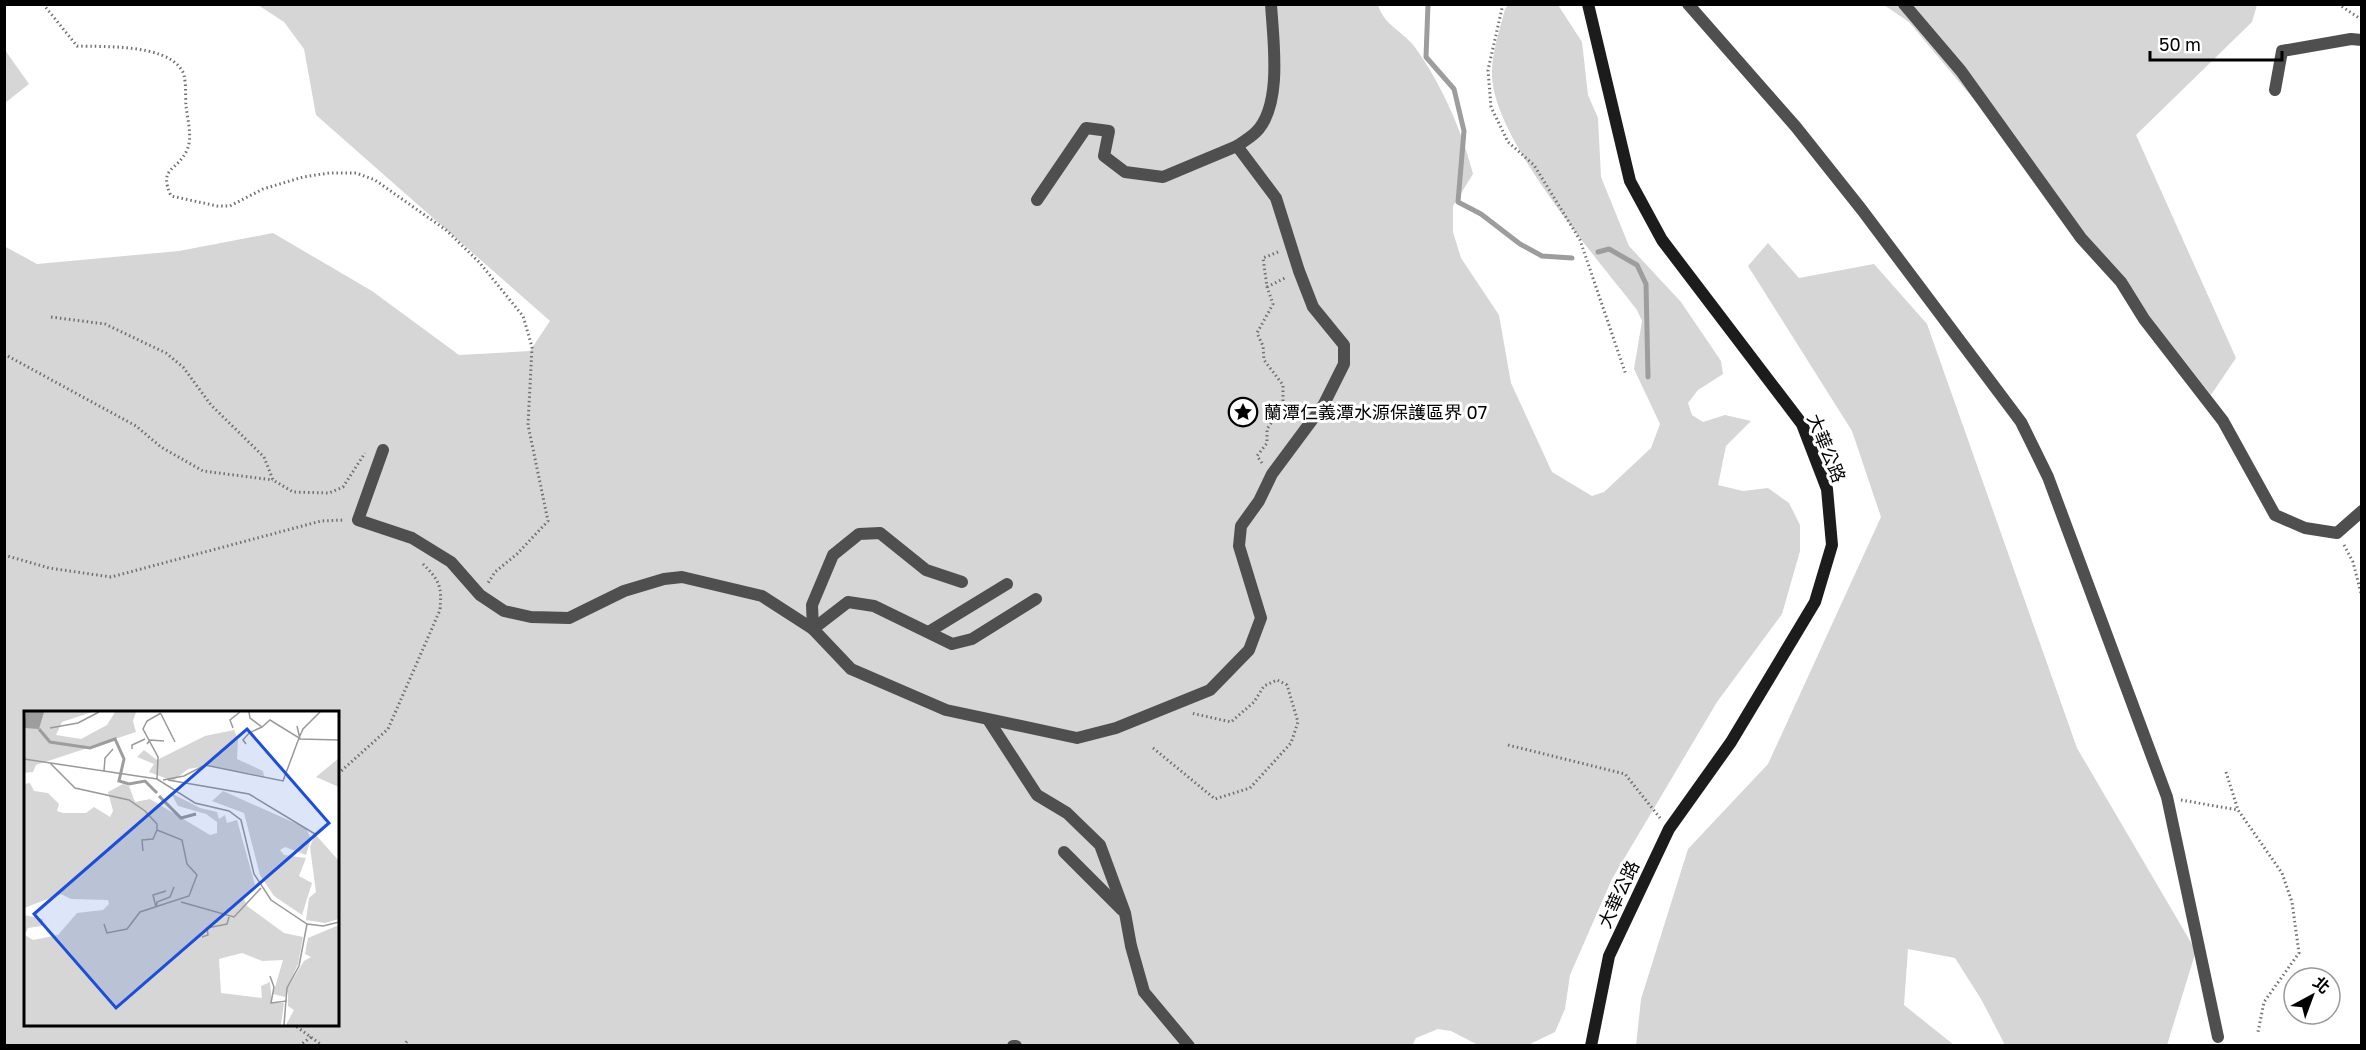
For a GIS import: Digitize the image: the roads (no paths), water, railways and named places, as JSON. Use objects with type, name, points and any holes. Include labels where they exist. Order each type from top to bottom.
[{"type":"main road","name":"大華公路","points":[[1588,4],[1630,182],[1662,240],[1802,424],[1827,489],[1832,545],[1815,602],[1731,742],[1669,829],[1609,956],[1591,1046]]},
{"type":"street","points":[[1037,200],[1086,128],[1109,131],[1104,156],[1125,172],[1163,177],[1237,146],[1257,132],[1270,110],[1275,61],[1270,4]]},
{"type":"street","points":[[1688,4],[1811,146],[2021,422],[2048,477],[2167,797],[2218,1037]]},
{"type":"street","points":[[1904,4],[1961,71],[2081,238],[2121,282],[2144,319],[2223,421],[2275,515],[2305,528],[2337,532],[2361,511]]},
{"type":"street","points":[[2275,90],[2282,51],[2352,39],[2361,40]]},
{"type":"street","points":[[382,450],[358,520],[412,538],[452,562],[480,595],[504,611],[531,617],[569,618],[624,591],[664,579],[682,577],[762,596],[813,629],[851,669],[946,710],[1077,738],[1116,728],[1209,690],[1249,650],[1261,618],[1239,546],[1241,526],[1258,501],[1272,474],[1324,404],[1344,364],[1344,345],[1314,307],[1299,271],[1276,198],[1237,146]]},
{"type":"street","points":[[813,629],[812,605],[833,555],[859,534],[880,533],[926,570],[962,582]]},
{"type":"street","points":[[930,631],[1007,584]]},
{"type":"street","points":[[813,629],[848,602],[874,606],[930,631],[952,644],[972,639],[1036,599]]},
{"type":"street","points":[[989,721],[1037,795],[1067,813],[1100,845],[1125,913],[1131,946],[1144,992],[1189,1046]]},
{"type":"street","points":[[1064,852],[1125,913]]},
{"type":"waterway","points":[[1428,4],[1426,57],[1454,89],[1464,131],[1458,202],[1481,214],[1520,244],[1542,256],[1572,258]]},
{"type":"waterway","points":[[1598,252],[1609,249],[1637,265],[1646,284],[1648,377]]},
{"type":"place","name":"蘭潭仁義潭水源保護區界 07","points":[[1243,412]]}]
